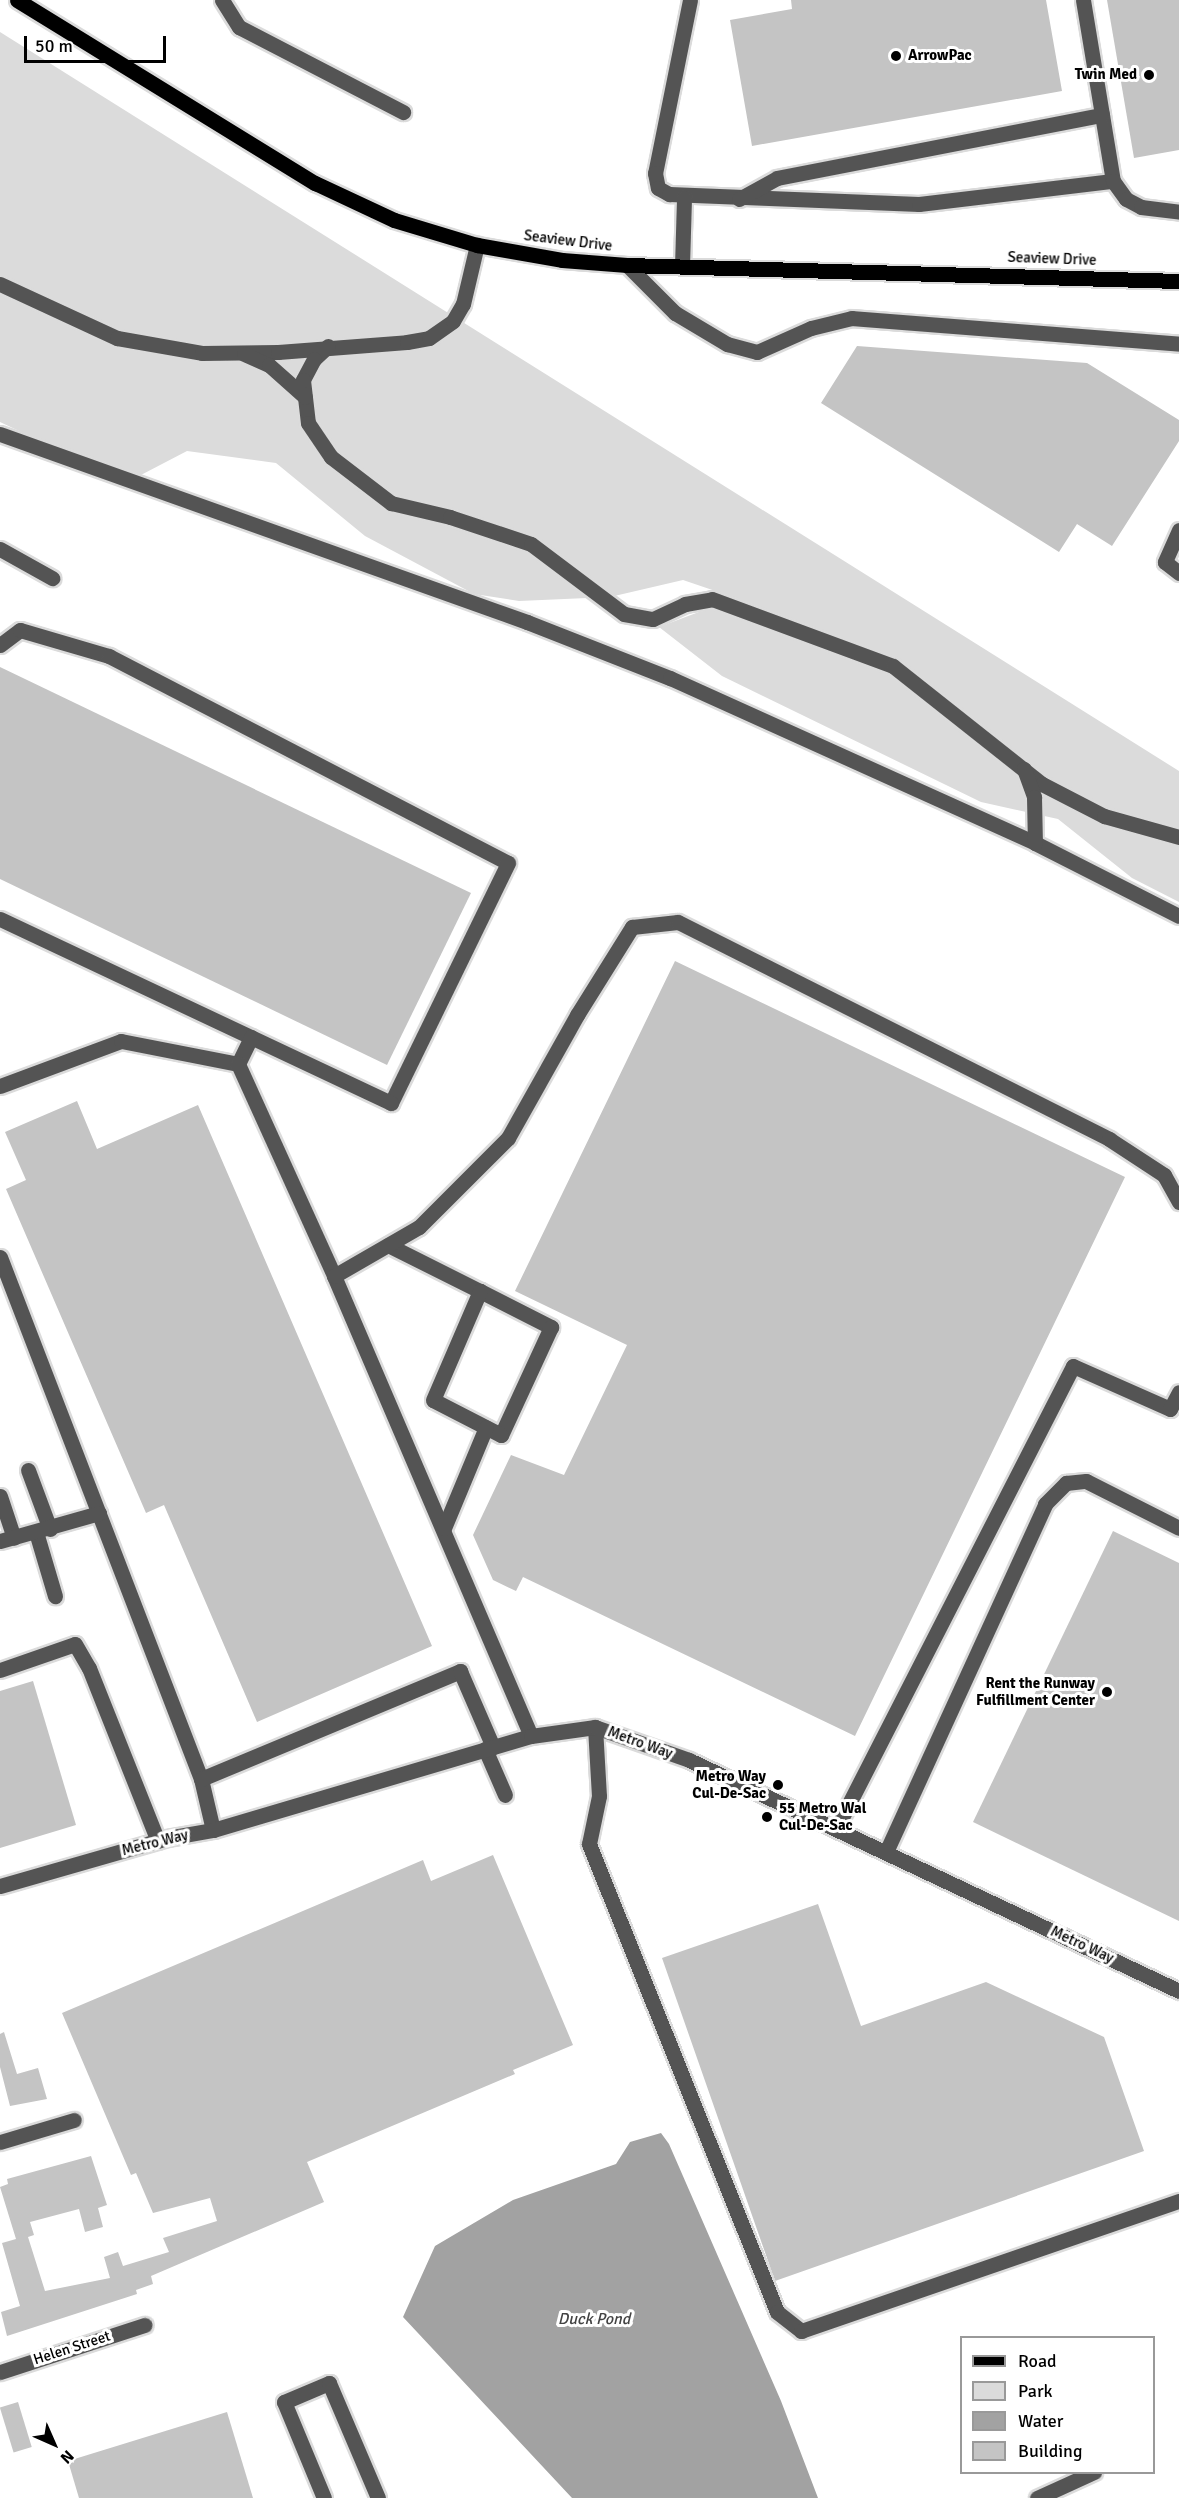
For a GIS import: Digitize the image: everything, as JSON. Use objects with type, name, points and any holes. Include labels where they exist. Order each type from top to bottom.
[{"type":"main road","name":"Seaview Drive","points":[[17,0],[315,183],[394,220],[477,245],[542,257],[627,265],[1179,281]]},
{"type":"street","points":[[222,0],[239,27],[403,112]]},
{"type":"street","points":[[690,0],[655,173],[658,188],[684,198],[919,204],[1113,181]]},
{"type":"street","points":[[1083,0],[1113,181],[1126,199],[1141,207],[1179,212]]},
{"type":"street","points":[[740,199],[777,178],[1102,115]]},
{"type":"street","points":[[682,266],[684,198]]},
{"type":"street","points":[[0,284],[117,338],[202,353],[406,342],[443,331],[463,304],[477,245]]},
{"type":"street","points":[[627,265],[675,313],[727,344],[757,352],[811,328],[852,318],[1179,344]]},
{"type":"street","points":[[328,346],[314,358],[303,380],[308,423],[331,457],[391,503],[450,517],[531,544],[624,614],[653,619],[685,604],[712,599],[893,666],[1042,784],[1104,816],[1179,837]]},
{"type":"street","points":[[240,352],[269,365],[305,397]]},
{"type":"street","points":[[0,434],[626,661],[1035,843],[1179,916]]},
{"type":"street","points":[[1179,530],[1165,562],[1179,573]]},
{"type":"street","points":[[0,549],[52,578]]},
{"type":"street","points":[[0,645],[20,630],[109,656],[508,863],[391,1103],[0,919]]},
{"type":"street","points":[[1024,770],[1034,797],[1035,843]]},
{"type":"street","points":[[334,1276],[419,1227],[508,1138],[577,1015],[632,927],[678,922],[1110,1139],[1164,1175],[1179,1202]]},
{"type":"street","points":[[238,1064],[251,1037]]},
{"type":"street","points":[[0,1086],[121,1041],[238,1064]]},
{"type":"street","points":[[238,1064],[444,1528],[531,1736]]},
{"type":"street","points":[[388,1245],[480,1291],[550,1327],[501,1435],[433,1400],[480,1291]]},
{"type":"street","points":[[0,1257],[201,1779],[213,1830]]},
{"type":"street","points":[[837,1829],[1073,1366],[1170,1409],[1179,1392]]},
{"type":"street","points":[[444,1528],[486,1427]]},
{"type":"street","points":[[28,1470],[43,1530],[55,1596]]},
{"type":"street","points":[[886,1852],[1045,1504],[1066,1483],[1086,1481],[1179,1528]]},
{"type":"street","points":[[0,1496],[7,1539],[99,1513]]},
{"type":"street","points":[[0,1670],[75,1644],[89,1668],[158,1841]]},
{"type":"street","points":[[201,1779],[460,1671],[505,1796]]},
{"type":"street","points":[[595,1726],[599,1796],[589,1844],[777,2312],[801,2331],[1179,2201]]},
{"type":"street","name":"Metro Way","points":[[0,1886],[158,1841],[213,1830],[531,1736],[595,1726],[688,1760],[1179,1991]]},
{"type":"street","points":[[0,2142],[74,2120]]},
{"type":"street","name":"Helen Street","points":[[0,2372],[145,2325]]},
{"type":"street","points":[[324,2498],[284,2402],[329,2383],[378,2498]]},
{"type":"street","points":[[1037,2498],[1090,2474]]},
{"type":"green space","points":[[0,32],[1179,771],[1179,902],[1132,878],[1058,819],[981,802],[722,676],[659,627],[736,598],[683,580],[610,597],[519,601],[474,594],[365,536],[276,463],[187,451],[139,476],[93,466],[0,422]]},
{"type":"water","name":"Duck Pond","points":[[661,2133],[669,2144],[781,2401],[818,2498],[572,2498],[403,2317],[435,2246],[513,2200],[616,2164],[630,2142]]},
{"type":"building","name":"ArrowPac","points":[[791,0],[1046,0],[1062,91],[752,146],[730,20],[792,9]]},
{"type":"building","name":"Twin Med","points":[[1107,0],[1179,0],[1179,150],[1134,158]]},
{"type":"building","points":[[857,346],[1087,363],[1179,420],[1179,441],[1112,546],[1077,524],[1059,552],[821,403]]},
{"type":"building","points":[[0,667],[471,893],[387,1065],[0,879]]},
{"type":"building","points":[[675,961],[1125,1177],[855,1736],[523,1577],[516,1591],[493,1580],[473,1535],[511,1455],[564,1475],[627,1345],[515,1291]]},
{"type":"building","points":[[77,1101],[97,1149],[198,1105],[432,1646],[257,1722],[164,1505],[146,1513],[6,1189],[26,1180],[5,1132]]},
{"type":"building","name":"Rent the Runway Fulfillment Center","points":[[1113,1531],[1179,1563],[1179,1921],[973,1822]]},
{"type":"building","points":[[33,1681],[76,1825],[0,1848],[0,1691]]},
{"type":"building","points":[[493,1855],[573,2045],[513,2070],[515,2074],[307,2162],[324,2202],[151,2276],[153,2284],[136,2290],[137,2294],[7,2336],[1,2312],[20,2306],[2,2243],[16,2239],[0,2187],[8,2184],[7,2179],[91,2156],[107,2205],[98,2208],[103,2227],[85,2232],[79,2209],[30,2222],[34,2235],[28,2237],[45,2291],[110,2278],[104,2257],[118,2252],[123,2266],[169,2252],[163,2238],[217,2221],[210,2198],[153,2213],[136,2173],[131,2175],[62,2013],[423,1860],[431,1881]]},
{"type":"building","points":[[818,1904],[861,2026],[986,1982],[1104,2037],[1144,2151],[775,2281],[662,1958]]},
{"type":"building","points":[[4,2032],[17,2074],[38,2068],[47,2099],[10,2106],[0,2067],[0,2034]]},
{"type":"building","points":[[18,2402],[32,2447],[14,2453],[0,2408]]},
{"type":"building","points":[[227,2412],[253,2498],[79,2498],[68,2461]]},
{"type":"place","name":"ArrowPac","points":[[896,56]]},
{"type":"place","name":"Twin Med","points":[[1149,75]]},
{"type":"place","name":"Rent the Runway Fulfillment Center","points":[[1107,1692]]},
{"type":"place","name":"Metro Way Cul-De-Sac","points":[[778,1785]]},
{"type":"place","name":"55 Metro Wal Cul-De-Sac","points":[[767,1817]]}]
